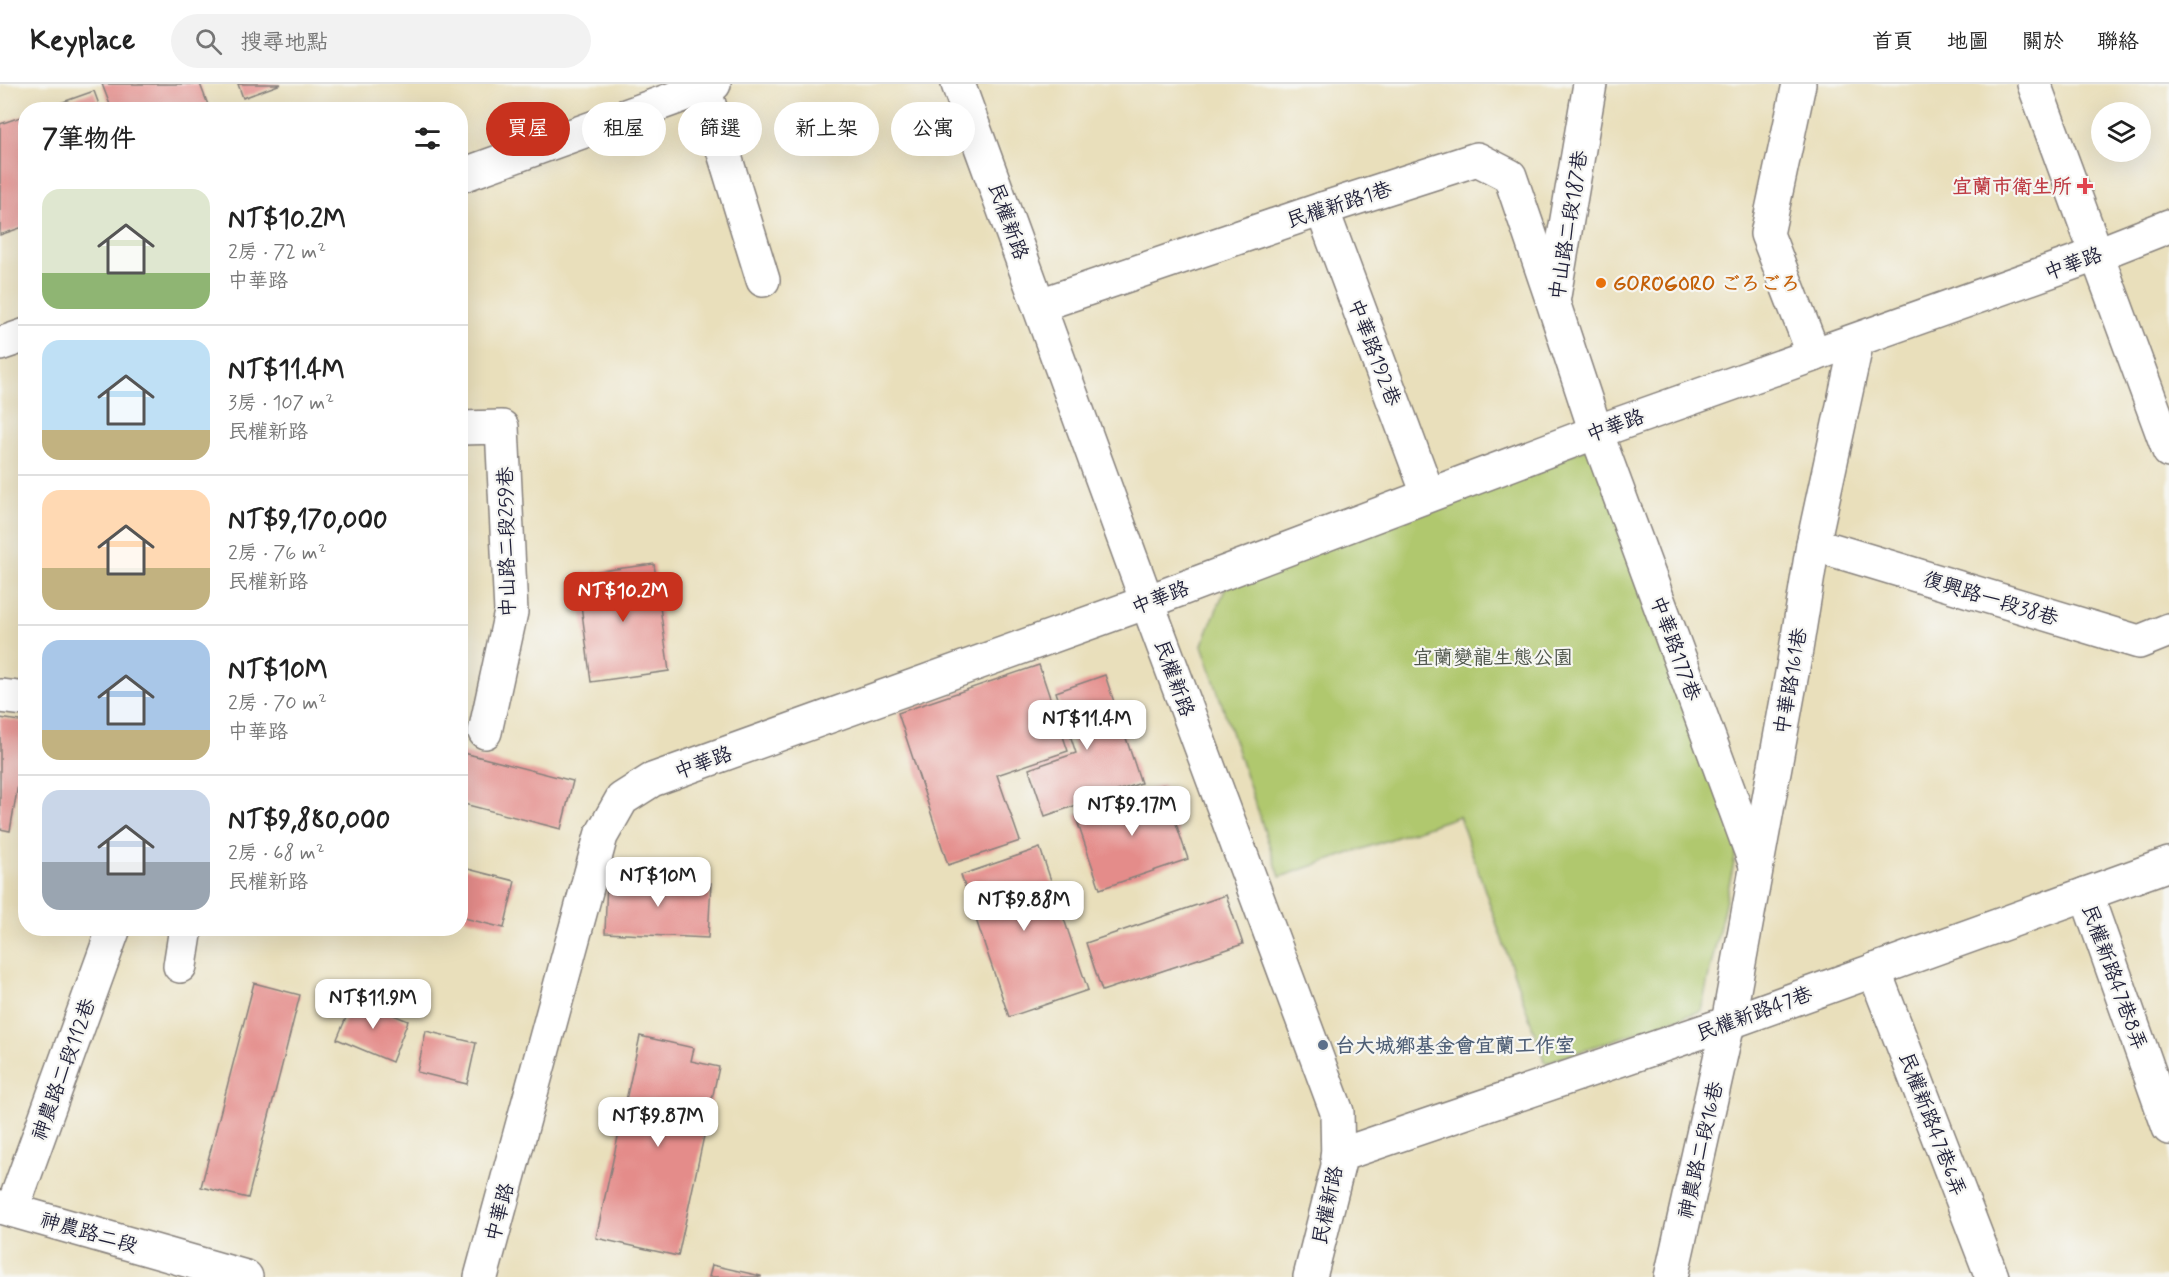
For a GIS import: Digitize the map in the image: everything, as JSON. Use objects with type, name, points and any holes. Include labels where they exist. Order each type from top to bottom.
[{"type":"street","name":"民權新路","points":[[958,84],[1147,602],[1337,1112],[1338,1166],[1310,1277]]},
{"type":"street","name":"中山路二段187巷","points":[[1590,84],[1553,302],[1596,432]]},
{"type":"street","points":[[1799,84],[1767,234],[1814,355]]},
{"type":"street","points":[[2034,84],[2169,451]]},
{"type":"street","points":[[468,173],[709,86],[763,280]]},
{"type":"street","name":"民權新路1巷","points":[[1040,305],[1322,209],[1478,159],[1510,176],[1553,302]]},
{"type":"street","name":"中華路192巷","points":[[1322,209],[1428,494]]},
{"type":"street","name":"中華路","points":[[481,1277],[601,836],[622,799],[652,780],[1147,602],[1596,432],[1857,341],[2169,226]]},
{"type":"street","points":[[0,344],[18,338]]},
{"type":"street","name":"中華路161巷","points":[[1728,1023],[1794,662],[1813,544],[1857,341]]},
{"type":"street","name":"中山路二段259巷","points":[[468,428],[502,427],[511,612],[485,732]]},
{"type":"street","name":"中華路177巷","points":[[1596,432],[1756,864]]},
{"type":"street","name":"復興路一段38巷","points":[[1813,544],[2139,642],[2169,630]]},
{"type":"street","points":[[0,696],[18,698]]},
{"type":"street","name":"民權新路47巷","points":[[1337,1156],[1728,1023],[2169,864]]},
{"type":"street","name":"民權新路47巷8弄","points":[[2086,894],[2169,1128]]},
{"type":"street","name":"神農路二段112巷","points":[[6,1209],[111,936]]},
{"type":"street","points":[[180,966],[185,936]]},
{"type":"street","name":"民權新路47巷6弄","points":[[1874,970],[1992,1277]]},
{"type":"street","name":"神農路二段16巷","points":[[1671,1277],[1728,1023]]},
{"type":"street","name":"神農路二段","points":[[6,1209],[246,1277]]},
{"type":"green space","name":"宜蘭變龍生態公園","points":[[1591,447],[1738,845],[1701,1011],[1545,1063],[1459,816],[1280,877],[1202,645],[1227,584]]},
{"type":"building","points":[[102,84],[200,84],[207,102],[109,102]]},
{"type":"building","points":[[238,84],[281,84],[243,98]]},
{"type":"building","points":[[94,91],[98,102],[63,102]]},
{"type":"building","points":[[18,118],[18,229],[0,235],[0,124]]},
{"type":"building","points":[[654,564],[669,671],[591,682],[577,574]]},
{"type":"building","points":[[1039,665],[1068,751],[997,775],[1020,841],[948,865],[898,713]]},
{"type":"building","points":[[1105,675],[1141,783],[1045,816],[1029,769],[1076,753],[1056,692]]},
{"type":"building","points":[[0,718],[18,721],[18,785],[10,831],[0,829]]},
{"type":"building","points":[[468,754],[573,781],[561,829],[468,805]]},
{"type":"building","points":[[1163,785],[1188,859],[1100,889],[1075,815]]},
{"type":"building","points":[[1040,848],[1088,990],[1009,1017],[961,875]]},
{"type":"building","points":[[468,869],[515,881],[504,928],[468,919]]},
{"type":"building","points":[[607,878],[711,883],[708,938],[605,933]]},
{"type":"building","points":[[1226,895],[1243,944],[1102,991],[1086,943]]},
{"type":"building","points":[[254,983],[300,995],[248,1198],[201,1187]]},
{"type":"building","points":[[354,999],[408,1021],[392,1062],[337,1039]]},
{"type":"building","points":[[426,1031],[476,1043],[467,1084],[417,1072]]},
{"type":"building","points":[[640,1036],[694,1048],[691,1061],[719,1067],[678,1256],[596,1238]]},
{"type":"building","points":[[712,1265],[761,1276],[761,1277],[709,1277]]},
{"type":"place","name":"宜蘭市衛生所","points":[[2085,186]]},
{"type":"place","name":"GOROGORO ごろごろ","points":[[1601,283]]},
{"type":"place","name":"台大城鄉基金會宜蘭工作室","points":[[1323,1045]]}]
